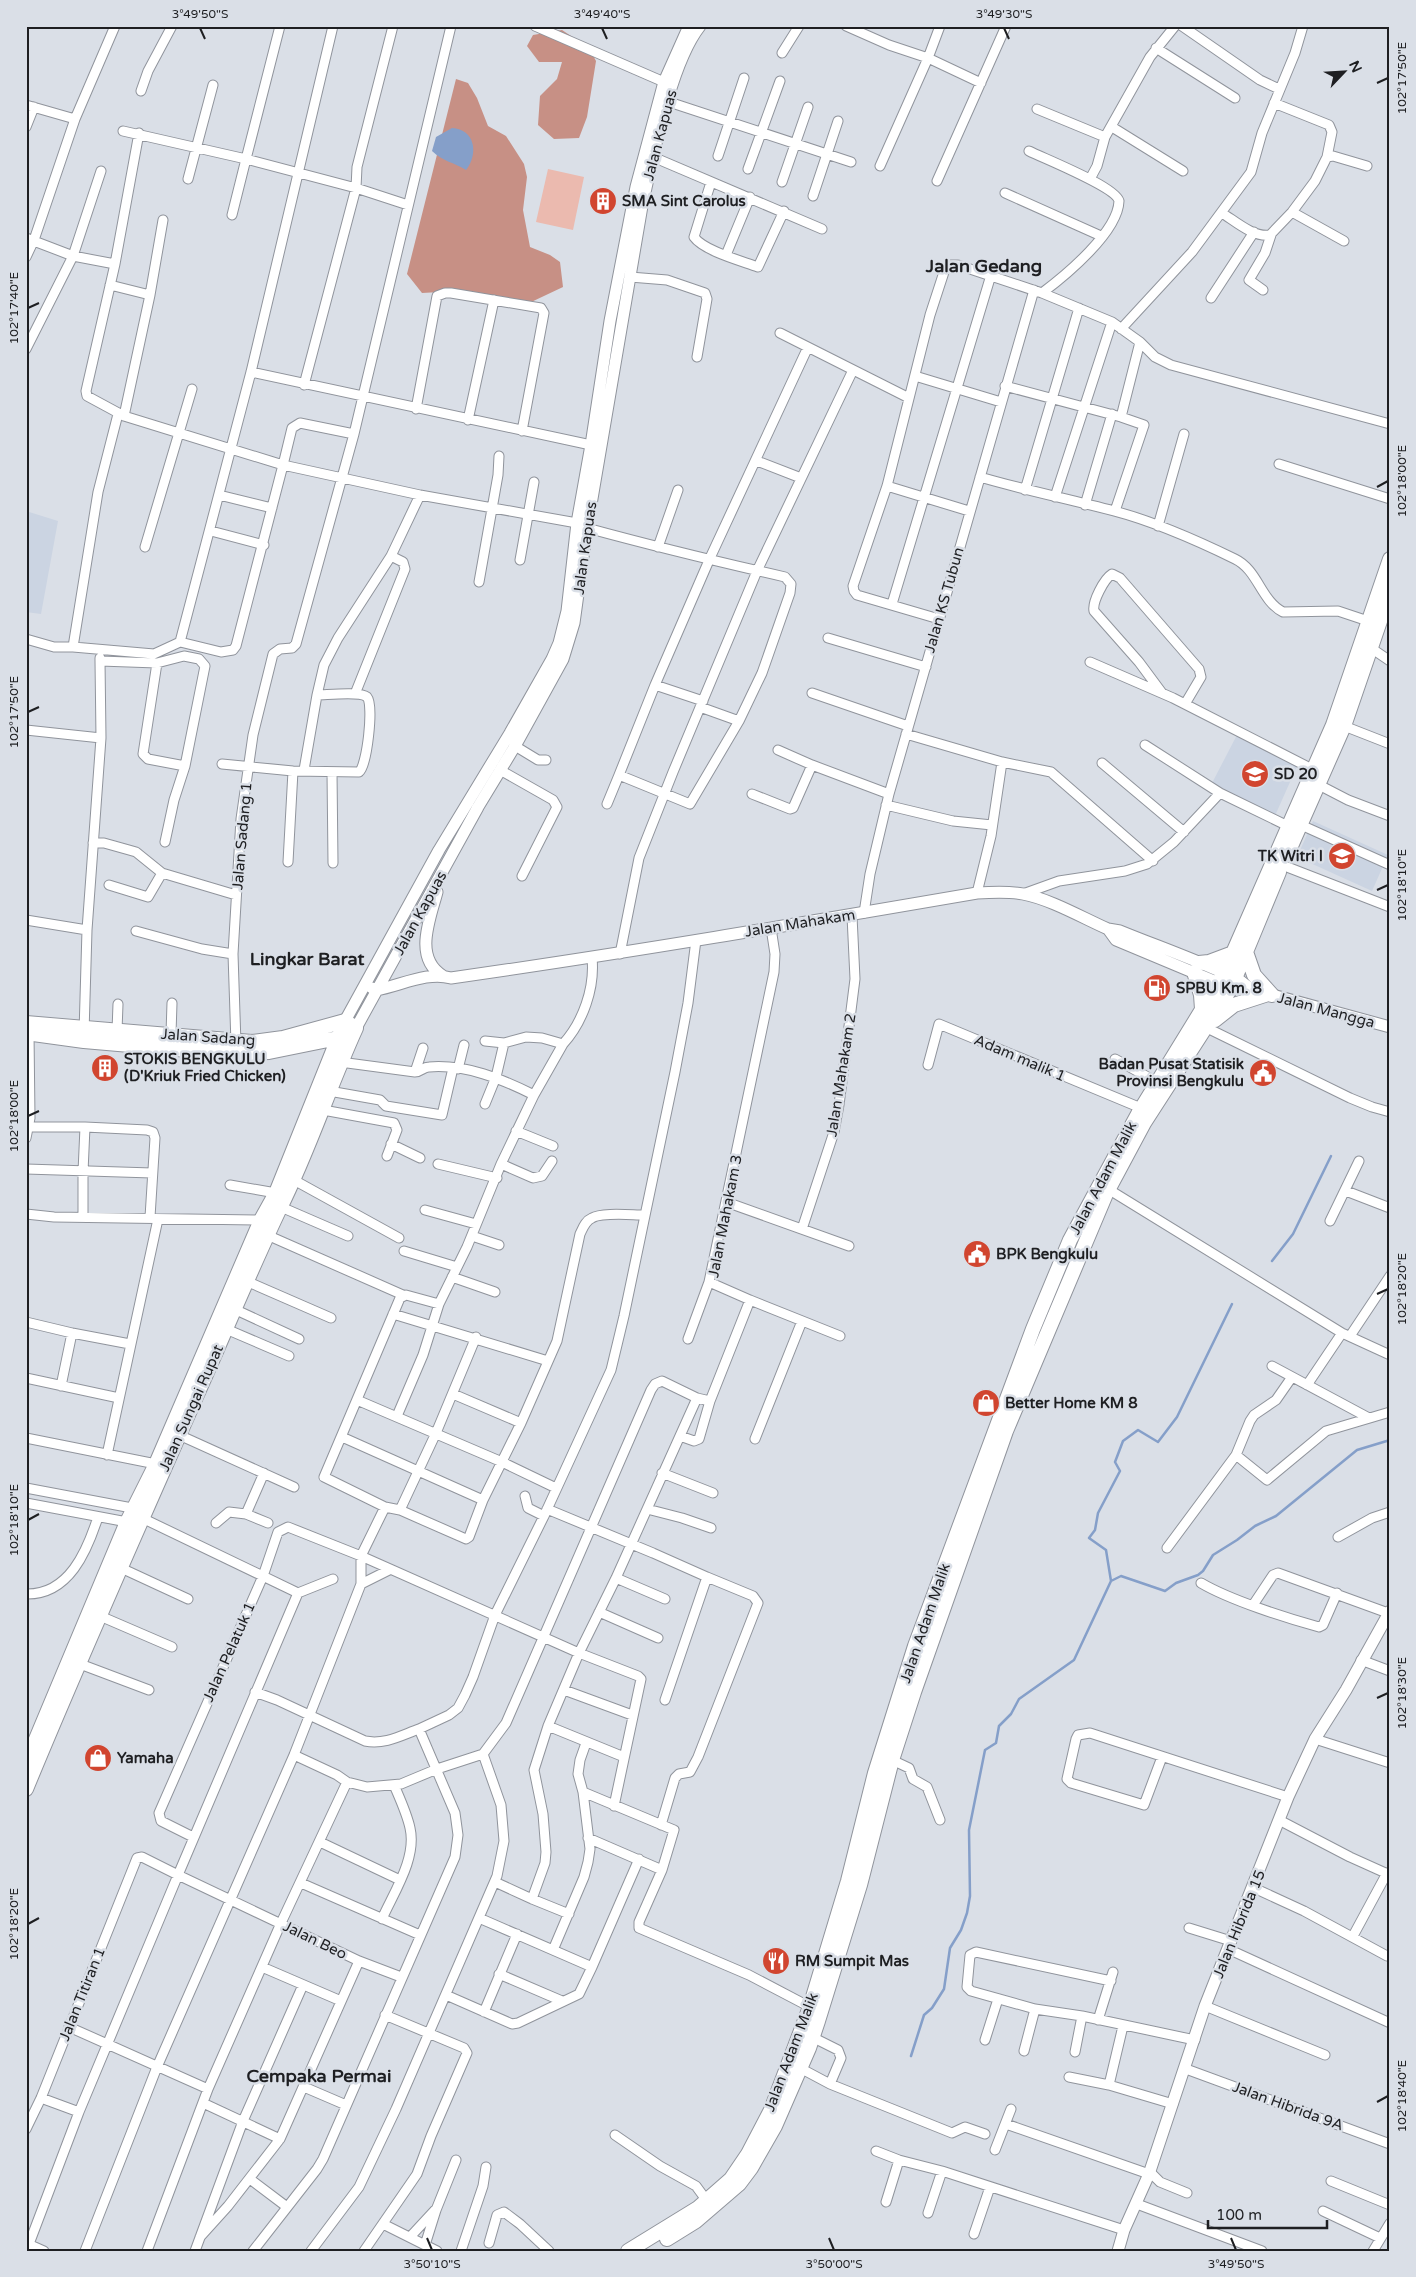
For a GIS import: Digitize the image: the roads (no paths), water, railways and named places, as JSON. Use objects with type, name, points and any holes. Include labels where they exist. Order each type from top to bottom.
[{"type":"main road","points":[[1231,982],[1240,952],[1295,826],[1319,785],[1344,726],[1368,621],[1390,559]]},
{"type":"main road","points":[[1202,1009],[1196,967],[1240,952],[1282,865],[1314,770],[1355,677],[1371,648],[1390,592]]},
{"type":"main road","points":[[1208,1026],[1234,1005],[1270,995],[1254,975],[1240,952]]},
{"type":"main road","name":"Jalan Adam Malik","points":[[647,2251],[696,2221],[739,2184],[751,2168],[775,2126],[943,1606],[1006,1431],[1070,1240],[1141,1108],[1202,1009],[1231,982]]},
{"type":"main road","name":"Jalan Adam Malik","points":[[854,1883],[875,1773],[915,1646],[1039,1332],[1108,1189],[1144,1123],[1208,1026],[1231,982]]},
{"type":"main road","name":"Jalan Sadang","points":[[27,1030],[84,1034],[117,1031],[171,1034],[236,1047],[252,1042],[283,1038],[350,1024]]},
{"type":"main road","name":"Jalan Sungai Rupat","points":[[26,1789],[121,1568],[137,1513],[156,1464],[226,1329],[267,1226],[276,1193],[350,1024]]},
{"type":"main road","points":[[84,1034],[236,1047],[269,1052],[344,1040]]},
{"type":"main road","name":"Jalan Sungai Rupat","points":[[26,1763],[126,1522],[137,1513],[179,1435],[193,1393],[267,1226],[281,1207],[323,1110],[340,1062],[344,1040]]},
{"type":"main road","name":"Jalan Adam Malik","points":[[628,2251],[668,2228],[707,2201],[731,2179],[748,2154],[794,2066],[812,2037],[812,2015]]},
{"type":"street","points":[[26,257],[30,239],[103,50],[115,26]]},
{"type":"street","points":[[141,91],[148,71],[172,26]]},
{"type":"street","points":[[232,215],[280,26]]},
{"type":"street","points":[[180,642],[211,531],[251,372],[300,174],[333,26]]},
{"type":"street","points":[[304,385],[356,188],[357,167],[393,26]]},
{"type":"street","points":[[222,764],[248,768],[263,689],[273,654],[280,649],[292,648],[296,644],[354,434],[452,26]]},
{"type":"street","points":[[535,26],[664,82]]},
{"type":"street","name":"Jalan Kapuas","points":[[371,987],[439,850],[500,770],[563,659],[574,623],[591,445],[609,328],[636,187],[664,82],[689,26]]},
{"type":"street","name":"Jalan Kapuas","points":[[350,1024],[441,876],[473,804],[559,644],[567,611],[621,330],[642,206],[653,157],[679,66],[700,26]]},
{"type":"street","points":[[782,53],[799,26]]},
{"type":"street","points":[[846,26],[889,45],[928,58],[981,83]]},
{"type":"street","points":[[880,166],[928,58],[940,26]]},
{"type":"street","points":[[937,181],[1006,26]]},
{"type":"street","points":[[1090,179],[1112,127],[1156,48],[1175,26]]},
{"type":"street","points":[[1182,26],[1260,80],[1279,89]]},
{"type":"street","points":[[1121,329],[1192,252],[1251,172],[1279,89],[1295,53],[1303,26]]},
{"type":"street","points":[[1156,48],[1235,98]]},
{"type":"street","points":[[718,156],[744,78]]},
{"type":"street","points":[[748,169],[780,82]]},
{"type":"street","points":[[188,179],[213,85]]},
{"type":"street","points":[[668,102],[762,131],[851,162]]},
{"type":"street","points":[[1263,290],[1248,280],[1265,253],[1272,235],[1315,181],[1327,157],[1332,132],[1329,125],[1274,103]]},
{"type":"street","points":[[26,127],[30,106],[78,115]]},
{"type":"street","points":[[782,182],[808,107]]},
{"type":"street","points":[[1037,109],[1106,138]]},
{"type":"street","points":[[813,196],[829,154],[838,121]]},
{"type":"street","points":[[1112,127],[1183,170]]},
{"type":"street","points":[[123,131],[196,146],[356,188],[408,205]]},
{"type":"street","points":[[139,133],[115,264],[86,391],[89,399],[121,415],[180,435],[283,465],[420,495],[492,506],[582,526],[658,547],[785,577],[792,587],[762,672],[739,721],[693,802],[687,804],[619,775]]},
{"type":"street","points":[[1029,151],[1090,179],[1119,198],[1116,214],[1089,252],[1066,275],[1038,292]]},
{"type":"street","points":[[1327,157],[1333,156],[1367,166]]},
{"type":"street","points":[[653,157],[822,229]]},
{"type":"street","points":[[26,350],[73,256],[101,171]]},
{"type":"street","points":[[711,182],[694,237],[698,242],[726,255],[758,267],[784,212]]},
{"type":"street","points":[[1005,193],[1101,236]]},
{"type":"street","points":[[726,255],[750,197]]},
{"type":"street","points":[[1292,212],[1344,241]]},
{"type":"street","points":[[1222,213],[1254,232],[1266,236],[1272,235]]},
{"type":"street","points":[[73,646],[98,492],[121,415],[150,295],[163,220]]},
{"type":"street","points":[[1211,298],[1254,232]]},
{"type":"street","points":[[30,239],[73,256],[115,264]]},
{"type":"street","points":[[939,619],[857,595],[854,591],[887,486],[930,315],[946,267],[958,265],[991,275],[1112,322],[1140,342],[1155,357],[1171,365],[1390,424]]},
{"type":"street","points":[[892,604],[959,388],[991,275]]},
{"type":"street","points":[[630,277],[667,280],[705,293],[707,299],[698,357]]},
{"type":"street","points":[[110,285],[150,295]]},
{"type":"street","name":"Jalan KS Tubun","points":[[864,912],[870,874],[889,794],[1000,402],[1038,292]]},
{"type":"street","points":[[416,409],[438,296],[440,294],[451,293],[541,308],[544,314],[522,431]]},
{"type":"street","points":[[468,420],[494,300]]},
{"type":"street","points":[[1025,490],[1054,399],[1079,308]]},
{"type":"street","points":[[1055,497],[1112,322]]},
{"type":"street","points":[[609,328],[621,330]]},
{"type":"street","points":[[780,332],[909,398]]},
{"type":"street","points":[[1085,504],[1117,416],[1140,342]]},
{"type":"street","points":[[607,804],[710,558],[757,461],[808,347]]},
{"type":"street","points":[[620,954],[639,858],[664,793],[757,571],[853,370]]},
{"type":"street","points":[[251,372],[304,385],[591,445]]},
{"type":"street","points":[[915,376],[1000,402]]},
{"type":"street","points":[[1005,386],[1141,423],[1145,428],[1115,511]]},
{"type":"street","points":[[146,547],[192,389]]},
{"type":"street","points":[[26,639],[54,647],[73,646],[154,654],[180,642],[222,652],[233,650],[264,545],[292,428],[300,423],[354,434]]},
{"type":"street","points":[[1158,526],[1184,434]]},
{"type":"street","points":[[478,582],[499,456]]},
{"type":"street","points":[[757,461],[801,478]]},
{"type":"street","points":[[1279,464],[1390,499]]},
{"type":"street","points":[[980,477],[1025,490],[1115,511],[1183,534],[1237,560],[1254,577],[1276,609],[1283,612],[1303,613],[1327,610],[1353,615],[1368,621]]},
{"type":"street","points":[[520,560],[534,482]]},
{"type":"street","points":[[887,486],[969,511]]},
{"type":"street","points":[[658,547],[678,490]]},
{"type":"street","points":[[219,495],[272,508]]},
{"type":"street","points":[[304,770],[324,664],[338,638],[391,556],[420,495]]},
{"type":"street","points":[[211,531],[264,545]]},
{"type":"street","points":[[317,695],[355,694],[405,569],[403,562],[391,556]]},
{"type":"street","points":[[1162,693],[1094,611],[1094,605],[1107,577],[1112,574],[1120,578],[1199,669],[1201,676],[1185,704]]},
{"type":"street","points":[[828,638],[926,667]]},
{"type":"street","points":[[1371,648],[1390,661]]},
{"type":"street","points":[[84,1034],[87,930],[101,738],[101,650]]},
{"type":"street","points":[[100,661],[157,663],[184,656],[199,659],[205,666],[185,766],[174,800],[165,842]]},
{"type":"street","points":[[1090,662],[1185,704],[1314,770]]},
{"type":"street","points":[[157,663],[143,754],[148,758],[185,766]]},
{"type":"street","points":[[655,686],[739,721]]},
{"type":"street","points":[[812,693],[907,730],[1002,762],[1040,769],[1054,774],[1153,861]]},
{"type":"street","name":"Jalan Sadang 1","points":[[236,1047],[233,954],[242,819],[248,768],[359,772],[364,766],[371,710],[366,697],[355,694]]},
{"type":"street","points":[[1344,726],[1390,744]]},
{"type":"street","points":[[26,730],[101,738]]},
{"type":"street","points":[[1145,745],[1220,793],[1390,865]]},
{"type":"street","points":[[515,746],[538,760],[546,760]]},
{"type":"street","points":[[778,750],[889,794]]},
{"type":"street","points":[[977,893],[992,825],[1002,762]]},
{"type":"street","points":[[1102,762],[1184,832]]},
{"type":"street","points":[[752,794],[790,809],[793,808],[812,765]]},
{"type":"street","points":[[500,770],[553,800],[557,807],[522,876]]},
{"type":"street","points":[[288,862],[293,771]]},
{"type":"street","points":[[332,772],[333,863]]},
{"type":"street","points":[[1319,785],[1348,800],[1390,816]]},
{"type":"street","points":[[1023,894],[1059,881],[1124,871],[1153,861],[1184,832],[1220,793]]},
{"type":"street","points":[[886,805],[952,821],[992,825]]},
{"type":"street","points":[[93,843],[104,843],[136,852],[162,873],[236,895]]},
{"type":"street","points":[[1282,865],[1390,907]]},
{"type":"street","points":[[109,885],[148,897],[162,873]]},
{"type":"street","points":[[441,876],[425,939],[431,966],[447,977]]},
{"type":"street","name":"Jalan Mahakam","points":[[371,987],[402,989],[447,977],[620,954],[696,940],[852,916],[864,912],[977,893],[1023,894],[1108,930],[1116,940],[1196,967]]},
{"type":"street","name":"Jalan Mahakam 2","points":[[802,1229],[834,1132],[839,1105],[855,979],[852,916]]},
{"type":"street","points":[[26,920],[87,930]]},
{"type":"street","name":"Jalan Mahakam 3","points":[[771,928],[775,954],[774,972],[710,1282],[840,1336]]},
{"type":"street","points":[[136,932],[202,949],[233,954]]},
{"type":"street","points":[[255,1692],[277,1700],[365,1741],[375,1743],[419,1729],[448,1716],[458,1708],[473,1677],[495,1615],[611,1370],[675,1072],[696,940]]},
{"type":"street","points":[[397,1416],[423,1356],[439,1304],[472,1236],[516,1131],[563,1044],[573,1033],[584,1012],[593,970],[592,958]]},
{"type":"street","name":"Jalan Mangga","points":[[1196,967],[1231,982],[1270,995],[1390,1027]]},
{"type":"street","points":[[171,1034],[172,1003]]},
{"type":"street","points":[[117,1031],[118,1004]]},
{"type":"street","name":"Adam malik 1","points":[[928,1065],[938,1024],[1141,1108]]},
{"type":"street","points":[[1208,1026],[1350,1098],[1390,1112]]},
{"type":"street","points":[[26,1138],[29,1127],[27,1030]]},
{"type":"street","points":[[485,1041],[504,1043],[526,1037],[545,1038],[563,1044]]},
{"type":"street","points":[[485,1104],[496,1077],[504,1043]]},
{"type":"street","points":[[329,1091],[380,1100],[386,1106],[442,1115],[464,1046]]},
{"type":"street","points":[[415,1072],[423,1048]]},
{"type":"street","points":[[1115,1059],[1157,1082]]},
{"type":"street","points":[[340,1062],[415,1072],[420,1072],[428,1066],[456,1068],[496,1077],[534,1095]]},
{"type":"street","points":[[323,1110],[394,1123],[397,1130],[387,1156]]},
{"type":"street","points":[[29,1127],[85,1127],[151,1131],[155,1138],[152,1173],[154,1218],[107,1455]]},
{"type":"street","points":[[83,1217],[85,1127]]},
{"type":"street","points":[[516,1131],[553,1146]]},
{"type":"street","points":[[391,1144],[420,1158]]},
{"type":"street","points":[[501,1164],[533,1178],[542,1176],[552,1161]]},
{"type":"street","points":[[1330,1220],[1346,1191],[1359,1161]]},
{"type":"street","points":[[438,1164],[497,1178]]},
{"type":"street","points":[[26,1169],[152,1173]]},
{"type":"street","points":[[292,1179],[399,1238]]},
{"type":"street","points":[[230,1185],[276,1193]]},
{"type":"street","points":[[1108,1189],[1346,1334],[1390,1355]]},
{"type":"street","points":[[1346,1191],[1390,1208]]},
{"type":"street","points":[[726,1202],[849,1246]]},
{"type":"street","points":[[281,1207],[348,1236]]},
{"type":"street","points":[[424,1210],[476,1224]]},
{"type":"street","points":[[26,1214],[154,1218],[267,1226],[404,1296],[439,1304]]},
{"type":"street","points":[[404,1296],[393,1314],[324,1476],[326,1480],[386,1507],[400,1510],[466,1539],[469,1537],[483,1500],[521,1423],[557,1341],[580,1234],[584,1225],[589,1219],[598,1216],[644,1215]]},
{"type":"street","points":[[472,1236],[499,1245]]},
{"type":"street","points":[[404,1251],[457,1267]]},
{"type":"street","points":[[1307,1385],[1390,1276]]},
{"type":"street","points":[[452,1278],[495,1292]]},
{"type":"street","points":[[246,1281],[331,1318]]},
{"type":"street","points":[[688,1339],[710,1282]]},
{"type":"street","points":[[680,1436],[694,1441],[699,1439],[710,1401],[750,1300]]},
{"type":"street","points":[[234,1309],[299,1339]]},
{"type":"street","points":[[393,1314],[476,1337],[548,1361]]},
{"type":"street","points":[[755,1439],[802,1321]]},
{"type":"street","points":[[26,1322],[130,1344]]},
{"type":"street","points":[[226,1329],[288,1356]]},
{"type":"street","points":[[61,1386],[72,1333]]},
{"type":"street","points":[[400,1510],[436,1433],[476,1337]]},
{"type":"street","points":[[1272,1366],[1369,1418]]},
{"type":"street","points":[[26,1378],[119,1398]]},
{"type":"street","points":[[1167,1548],[1236,1455],[1250,1420],[1254,1415],[1276,1400],[1292,1378]]},
{"type":"street","points":[[294,1754],[337,1774],[347,1782],[367,1787],[394,1785],[483,1754],[506,1723],[654,1384],[662,1381],[697,1398],[710,1401]]},
{"type":"street","points":[[453,1394],[521,1423]]},
{"type":"street","points":[[532,1899],[545,1864],[546,1852],[543,1814],[534,1770],[548,1726],[579,1652],[616,1578],[697,1398]]},
{"type":"street","points":[[357,1400],[502,1462],[556,1488]]},
{"type":"street","points":[[1236,1455],[1267,1480],[1326,1431],[1390,1412]]},
{"type":"street","points":[[179,1435],[294,1486]]},
{"type":"street","points":[[342,1437],[483,1500]]},
{"type":"street","points":[[26,1438],[156,1464]]},
{"type":"street","points":[[246,1514],[264,1473]]},
{"type":"street","points":[[662,1473],[713,1492]]},
{"type":"street","points":[[26,1488],[137,1513],[298,1593]]},
{"type":"street","points":[[525,1496],[528,1508],[592,1527],[752,1596],[758,1603],[698,1757],[690,1772],[679,1774],[675,1778],[661,1825]]},
{"type":"street","points":[[26,1503],[126,1522]]},
{"type":"street","points":[[85,2251],[157,2067],[310,1716],[361,1584],[361,1556],[386,1507]]},
{"type":"street","points":[[647,1509],[711,1528]]},
{"type":"street","points":[[216,1523],[229,1512],[246,1514],[268,1523]]},
{"type":"street","points":[[1338,1537],[1372,1518],[1390,1512]]},
{"type":"street","points":[[26,1594],[42,1592],[57,1585],[73,1570],[85,1554],[98,1517]]},
{"type":"street","name":"Jalan Pelatuk 1","points":[[193,1837],[161,1821],[159,1813],[263,1576],[278,1532],[288,1527],[361,1556]]},
{"type":"street","points":[[361,1556],[543,1638],[625,1670],[640,1679],[614,1806]]},
{"type":"street","points":[[121,1568],[188,1599]]},
{"type":"street","points":[[361,1584],[389,1570]]},
{"type":"street","points":[[1253,1605],[1275,1573],[1389,1612]]},
{"type":"street","points":[[616,1578],[665,1599]]},
{"type":"street","points":[[665,1700],[707,1578]]},
{"type":"street","points":[[44,2251],[27,2243],[107,2044],[193,1837],[238,1738],[255,1692],[298,1593],[333,1579]]},
{"type":"street","points":[[1201,1582],[1211,1589],[1319,1627],[1323,1624],[1337,1593]]},
{"type":"street","points":[[599,1612],[658,1638]]},
{"type":"street","name":"Jalan Hibrida 15","points":[[1118,2251],[1124,2230],[1150,2173],[1186,2069],[1205,2006],[1254,1888],[1288,1798],[1315,1739],[1346,1690],[1389,1612]]},
{"type":"street","points":[[100,1616],[172,1647]]},
{"type":"street","points":[[1361,1660],[1390,1671]]},
{"type":"street","points":[[80,1664],[149,1690]]},
{"type":"street","points":[[564,1690],[632,1715]]},
{"type":"street","points":[[548,1726],[624,1757]]},
{"type":"street","points":[[252,2251],[317,2169],[455,1857],[458,1835],[455,1813],[419,1729]]},
{"type":"street","points":[[1162,1757],[1144,1805],[1072,1783],[1067,1779],[1078,1735],[1090,1733],[1288,1798]]},
{"type":"street","points":[[1315,1739],[1390,1763]]},
{"type":"street","points":[[553,1950],[569,1914],[588,1862],[588,1838],[583,1792],[578,1774],[580,1760],[586,1743]]},
{"type":"street","points":[[311,2251],[359,2187],[495,1882],[504,1841],[501,1805],[483,1754]]},
{"type":"street","points":[[892,1760],[908,1768],[913,1779],[927,1787],[940,1820]]},
{"type":"street","points":[[147,2251],[208,2089],[281,1923],[347,1782]]},
{"type":"street","points":[[382,1919],[400,1880],[412,1847],[410,1828],[394,1785]]},
{"type":"street","points":[[583,1792],[672,1828],[674,1832],[662,1870],[638,1922],[639,1928],[749,1975],[812,2015]]},
{"type":"street","points":[[1279,1820],[1350,1857],[1388,1874],[1353,1936]]},
{"type":"street","points":[[588,1838],[662,1870]]},
{"type":"street","points":[[320,1842],[400,1880]]},
{"type":"street","name":"Jalan Beo","points":[[137,1858],[142,1857],[359,1961],[401,1977]]},
{"type":"street","name":"Jalan Titiran 1","points":[[26,2129],[41,2098],[137,1858]]},
{"type":"street","points":[[446,1995],[512,2024],[518,2023],[579,1994],[639,1859]]},
{"type":"street","points":[[495,1882],[569,1914]]},
{"type":"street","points":[[301,1883],[420,1935]]},
{"type":"street","points":[[1254,1888],[1353,1936],[1387,1956]]},
{"type":"street","points":[[479,1918],[592,1968]]},
{"type":"street","points":[[1188,1928],[1229,1945],[1390,2023]]},
{"type":"street","points":[[484,2012],[517,1934]]},
{"type":"street","points":[[1098,2020],[1112,1976],[973,1952],[970,1955],[967,1989],[1035,2009],[1082,2016],[1098,2020],[1123,2026],[1195,2040]]},
{"type":"street","points":[[200,2237],[280,2139],[359,1961]]},
{"type":"street","points":[[262,1966],[341,2002]]},
{"type":"street","points":[[499,1974],[562,2001]]},
{"type":"street","points":[[195,2251],[244,2122],[303,1985]]},
{"type":"street","points":[[986,2040],[998,1999]]},
{"type":"street","points":[[1205,2006],[1325,2055]]},
{"type":"street","points":[[1024,2051],[1035,2009]]},
{"type":"street","points":[[364,2251],[417,2174],[430,2136],[467,2053],[464,2048],[385,2015]]},
{"type":"street","points":[[1075,2052],[1082,2016]]},
{"type":"street","points":[[1109,2085],[1123,2026]]},
{"type":"street","points":[[69,2027],[208,2089]]},
{"type":"street","points":[[812,2037],[841,2053],[841,2058],[830,2084]]},
{"type":"street","points":[[794,2066],[830,2084],[952,2133],[965,2127],[985,2134]]},
{"type":"street","name":"Jalan Hibrida 9A","points":[[1186,2069],[1390,2144]]},
{"type":"street","points":[[1069,2077],[1109,2085],[1173,2104]]},
{"type":"street","points":[[304,2087],[346,2105]]},
{"type":"street","points":[[41,2098],[79,2112]]},
{"type":"street","points":[[203,2103],[280,2139]]},
{"type":"street","points":[[994,2150],[1011,2109]]},
{"type":"street","points":[[1006,2124],[1150,2173],[1160,2182],[1187,2193]]},
{"type":"street","points":[[615,2135],[660,2166],[696,2186],[707,2201]]},
{"type":"street","points":[[876,2150],[899,2160],[942,2171],[1124,2230]]},
{"type":"street","points":[[426,2245],[436,2210],[456,2160]]},
{"type":"street","points":[[886,2202],[899,2160]]},
{"type":"street","points":[[461,2251],[483,2186],[486,2167]]},
{"type":"street","points":[[928,2213],[942,2171]]},
{"type":"street","points":[[250,2178],[287,2207]]},
{"type":"street","points":[[1331,2181],[1390,2205]]},
{"type":"street","points":[[974,2234],[990,2187]]},
{"type":"street","points":[[1137,2204],[1260,2250]]},
{"type":"street","points":[[410,2237],[436,2210]]},
{"type":"street","points":[[489,2243],[497,2215],[504,2212],[526,2229],[548,2251]]},
{"type":"street","points":[[1323,2212],[1380,2238]]},
{"type":"street","points":[[1373,2251],[1390,2223]]},
{"type":"street","points":[[383,2224],[437,2251]]},
{"type":"water","points":[[452,128],[460,129],[466,133],[472,143],[473,157],[466,170],[432,151],[436,137]]},
{"type":"waterway","points":[[1272,1261],[1293,1234],[1331,1156]]},
{"type":"waterway","points":[[1111,1581],[1106,1550],[1089,1538],[1095,1530],[1098,1513],[1120,1471],[1115,1462],[1123,1441],[1138,1430],[1158,1442],[1177,1417],[1232,1304]]},
{"type":"waterway","points":[[911,2056],[924,2015],[932,2008],[944,1989],[950,1948],[961,1930],[967,1913],[970,1896],[969,1830],[985,1750],[996,1743],[999,1726],[1011,1714],[1019,1699],[1074,1660],[1111,1581],[1121,1576],[1165,1591],[1176,1583],[1198,1575],[1203,1571],[1213,1555],[1255,1526],[1276,1516],[1357,1450],[1390,1440]]},
{"type":"place","name":"SMA Sint Carolus","points":[[603,201]]},
{"type":"place","name":"SD 20","points":[[1255,774]]},
{"type":"place","name":"TK Witri I","points":[[1342,856]]},
{"type":"place","name":"SPBU Km. 8","points":[[1157,988]]},
{"type":"place","name":"STOKIS BENGKULU (D'Kriuk Fried Chicken)","points":[[105,1068]]},
{"type":"place","name":"Badan Pusat Statisik Provinsi Bengkulu","points":[[1263,1073]]},
{"type":"place","name":"BPK Bengkulu","points":[[977,1254]]},
{"type":"place","name":"Better Home KM 8","points":[[986,1403]]},
{"type":"place","name":"Yamaha","points":[[98,1758]]},
{"type":"place","name":"RM Sumpit Mas","points":[[776,1961]]},
{"type":"district","name":"Jalan Gedang","points":[[984,266]]},
{"type":"district","name":"Lingkar Barat","points":[[307,959]]},
{"type":"district","name":"Cempaka Permai","points":[[319,2076]]}]
